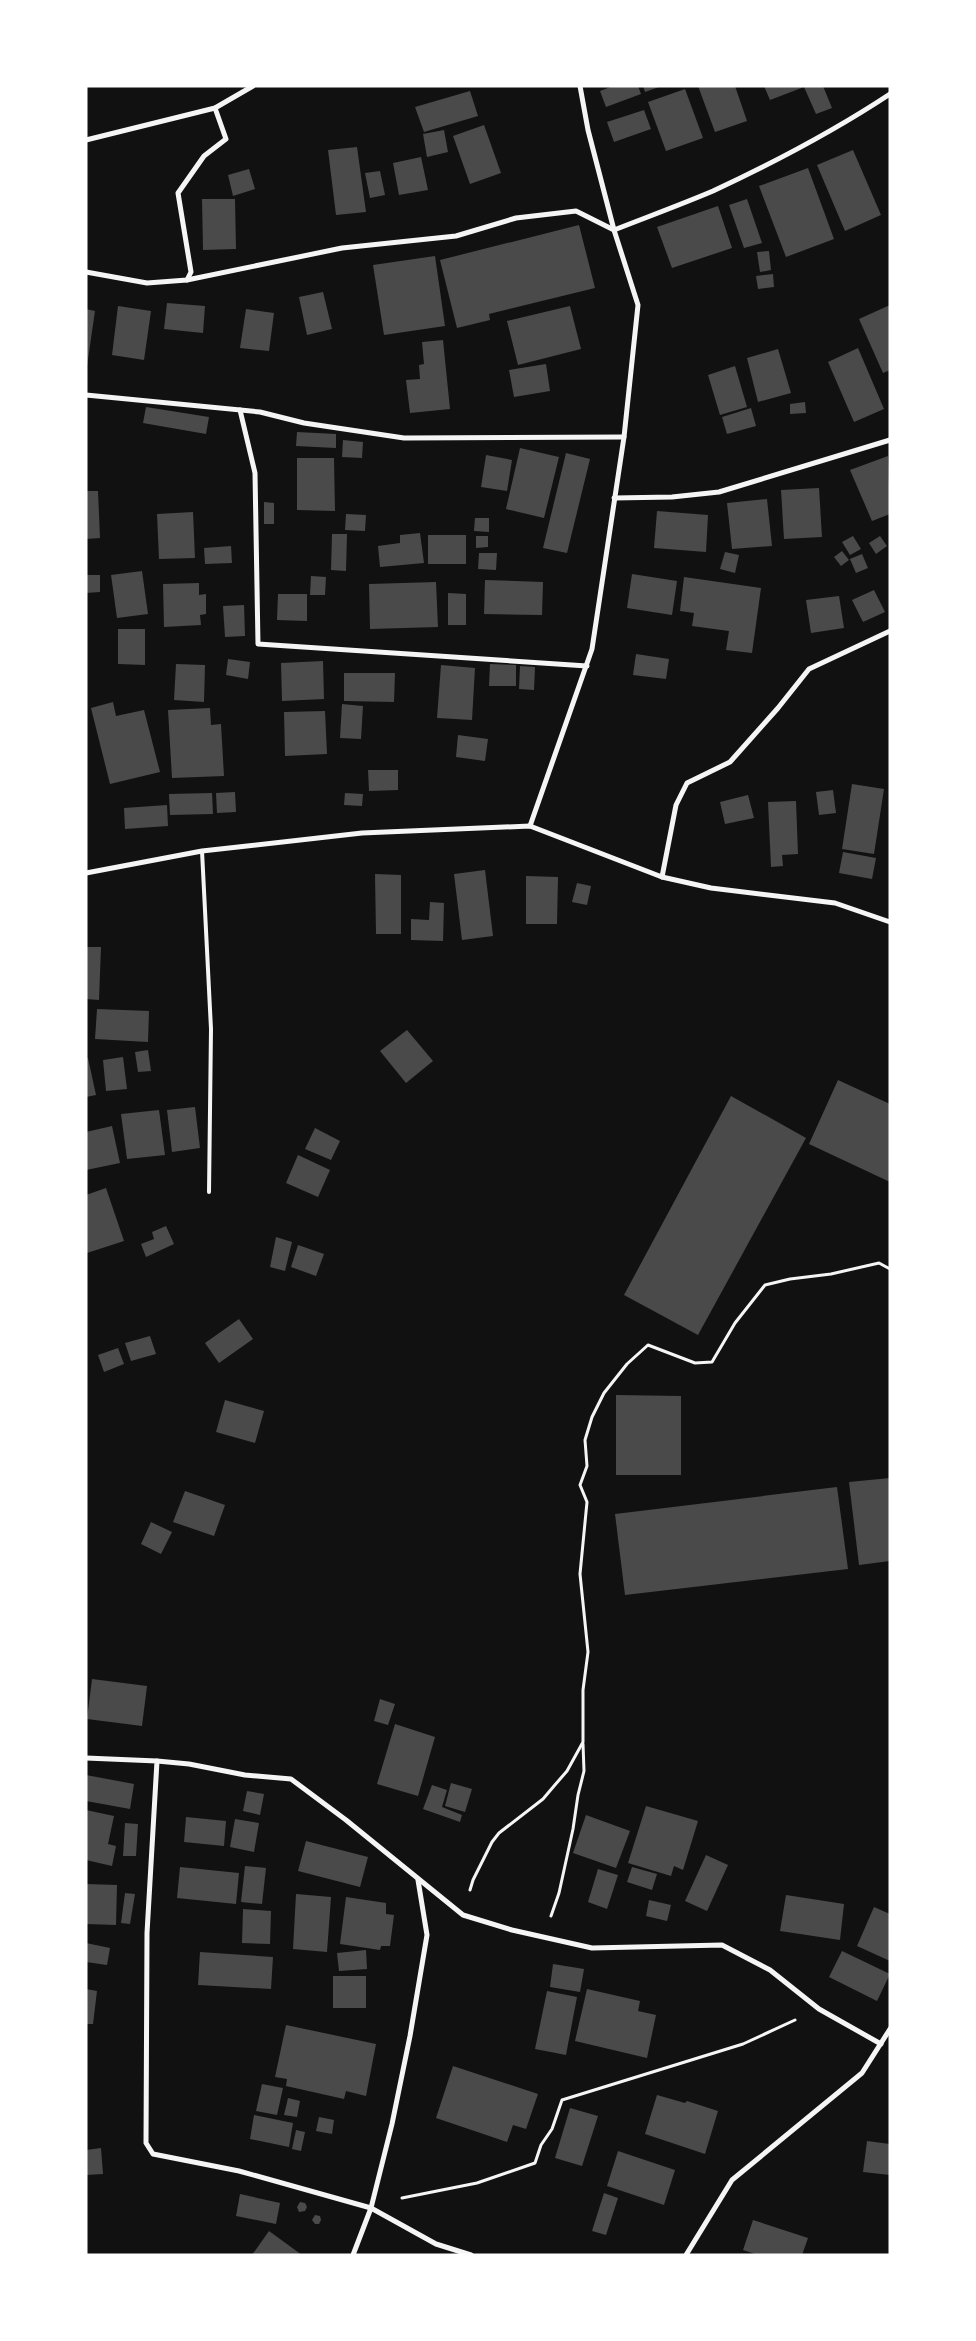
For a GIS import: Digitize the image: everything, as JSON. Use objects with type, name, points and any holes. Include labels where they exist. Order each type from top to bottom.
[{"type":"street","points":[[86,140],[215,108],[241,89],[253,86]]},
{"type":"street","points":[[530,826],[592,649],[624,437],[638,305],[614,230],[588,130],[580,86]]},
{"type":"street","points":[[86,272],[147,283],[187,280],[342,248],[456,236],[516,218],[576,211],[614,230],[721,186],[821,135],[890,94]]},
{"type":"street","points":[[187,280],[191,272],[178,193],[204,156],[226,139],[215,108]]},
{"type":"street","points":[[86,395],[260,412],[304,423],[404,438],[624,437]]},
{"type":"street","points":[[240,410],[255,472],[258,644],[587,666]]},
{"type":"street","points":[[614,498],[719,492],[890,440]]},
{"type":"street","points":[[662,877],[676,805],[687,783],[730,762],[809,670],[890,631]]},
{"type":"street","points":[[86,873],[202,851],[362,833],[530,826],[662,877],[711,888],[835,903],[890,922]]},
{"type":"street","points":[[86,1758],[157,1760],[245,1775],[291,1779],[346,1820],[463,1915],[512,1930],[592,1948],[722,1945],[770,1970],[818,2009],[881,2044]]},
{"type":"street","points":[[157,1760],[147,1933],[146,2144],[153,2154],[239,2171],[371,2208],[436,2244],[471,2255]]},
{"type":"street","points":[[353,2255],[371,2208],[406,2056],[427,1934],[418,1880]]},
{"type":"street","points":[[686,2255],[732,2180],[862,2073],[890,2029]]},
{"type":"lane","points":[[202,851],[211,1028],[209,1192]]},
{"type":"path","points":[[512,1930],[549,1920],[559,1893],[584,1771],[583,1690],[588,1652],[580,1574],[586,1502],[580,1485],[587,1466],[585,1440],[592,1417],[604,1392],[627,1364],[648,1345],[695,1363],[712,1362],[735,1324],[765,1285],[790,1279],[831,1274],[879,1263],[890,1269]]},
{"type":"path","points":[[463,1915],[473,1880],[492,1842],[499,1833],[543,1799],[567,1771],[583,1742]]},
{"type":"path","points":[[371,2208],[403,2197],[477,2182],[535,2163],[541,2145],[552,2129],[562,2100],[743,2044],[818,2009]]},
{"type":"building","points":[[613,86],[638,86],[641,94],[606,107],[600,91]]},
{"type":"building","points":[[643,86],[659,86],[659,87],[645,92]]},
{"type":"building","points":[[698,86],[735,86],[747,121],[715,132]]},
{"type":"building","points":[[764,86],[823,86],[832,108],[816,114],[804,87],[770,100]]},
{"type":"building","points":[[685,89],[703,138],[666,151],[648,102]]},
{"type":"building","points":[[470,91],[478,116],[424,132],[415,107]]},
{"type":"building","points":[[644,110],[651,129],[614,142],[607,122]]},
{"type":"building","points":[[484,125],[501,173],[470,184],[453,136]]},
{"type":"building","points":[[444,130],[448,152],[427,157],[423,134]]},
{"type":"building","points":[[357,147],[366,212],[336,215],[328,150]]},
{"type":"building","points":[[853,150],[881,215],[845,231],[817,165]]},
{"type":"building","points":[[421,157],[428,190],[399,195],[393,163]]},
{"type":"building","points":[[808,168],[834,239],[786,257],[759,186]]},
{"type":"building","points":[[249,169],[255,189],[233,196],[228,175]]},
{"type":"building","points":[[380,171],[385,195],[370,198],[365,173]]},
{"type":"building","points":[[202,199],[235,199],[236,249],[203,250]]},
{"type":"building","points":[[747,199],[762,243],[744,248],[729,205]]},
{"type":"building","points":[[718,206],[732,248],[672,268],[657,227]]},
{"type":"building","points":[[579,225],[595,288],[489,314],[490,320],[457,328],[440,260]]},
{"type":"building","points":[[769,251],[771,270],[760,272],[757,252]]},
{"type":"building","points":[[435,256],[445,326],[384,335],[373,265]]},
{"type":"building","points":[[773,274],[774,287],[758,289],[756,276]]},
{"type":"building","points":[[323,292],[332,329],[307,335],[299,297]]},
{"type":"building","points":[[167,303],[205,306],[203,333],[164,329]]},
{"type":"building","points":[[890,305],[890,370],[883,373],[859,319]]},
{"type":"building","points":[[118,306],[151,311],[144,360],[112,355]]},
{"type":"building","points":[[570,306],[581,349],[518,365],[507,321]]},
{"type":"building","points":[[86,309],[95,311],[87,366],[86,366]]},
{"type":"building","points":[[246,309],[274,313],[269,351],[240,348]]},
{"type":"building","points":[[443,340],[450,409],[410,413],[406,380],[420,379],[419,365],[424,364],[422,342]]},
{"type":"building","points":[[858,348],[884,409],[854,422],[828,362]]},
{"type":"building","points":[[778,349],[791,393],[758,402],[747,358]]},
{"type":"building","points":[[546,364],[550,391],[514,397],[509,370]]},
{"type":"building","points":[[735,366],[747,407],[720,415],[708,375]]},
{"type":"building","points":[[805,402],[806,413],[790,414],[790,404]]},
{"type":"building","points":[[146,407],[209,417],[206,434],[143,423]]},
{"type":"building","points":[[751,408],[756,426],[727,434],[722,417]]},
{"type":"building","points":[[297,432],[336,434],[336,448],[296,446]]},
{"type":"building","points":[[343,440],[363,442],[362,458],[342,457]]},
{"type":"building","points":[[520,448],[559,457],[544,518],[506,509]]},
{"type":"building","points":[[566,453],[590,459],[567,553],[543,548]]},
{"type":"building","points":[[486,455],[512,460],[507,491],[481,487]]},
{"type":"building","points":[[888,456],[890,514],[872,521],[850,470]]},
{"type":"building","points":[[297,458],[334,458],[335,511],[297,510]]},
{"type":"building","points":[[819,488],[822,537],[784,539],[781,490]]},
{"type":"building","points":[[86,491],[98,491],[100,538],[86,539]]},
{"type":"building","points":[[767,499],[772,546],[732,549],[727,503]]},
{"type":"building","points":[[264,502],[274,503],[274,524],[264,524]]},
{"type":"building","points":[[657,511],[708,515],[706,552],[654,548]]},
{"type":"building","points":[[193,512],[195,558],[159,559],[157,514]]},
{"type":"building","points":[[346,514],[366,515],[365,531],[345,530]]},
{"type":"building","points":[[475,518],[489,518],[489,532],[474,531]]},
{"type":"building","points":[[420,533],[424,563],[380,567],[378,546],[400,543],[400,535]]},
{"type":"building","points":[[332,534],[347,534],[346,571],[331,570]]},
{"type":"building","points":[[428,535],[466,535],[466,564],[428,564]]},
{"type":"building","points":[[476,536],[488,536],[488,547],[476,548]]},
{"type":"building","points":[[853,536],[861,549],[850,555],[842,542]]},
{"type":"building","points":[[880,536],[887,546],[876,554],[869,543]]},
{"type":"building","points":[[231,546],[232,563],[205,564],[204,548]]},
{"type":"building","points":[[842,551],[849,560],[841,566],[834,557]]},
{"type":"building","points":[[725,552],[739,555],[735,573],[720,569]]},
{"type":"building","points":[[479,553],[497,553],[496,570],[478,569]]},
{"type":"building","points":[[862,554],[868,568],[856,573],[850,559]]},
{"type":"building","points":[[142,571],[148,614],[117,618],[111,575]]},
{"type":"building","points":[[632,574],[677,581],[672,615],[627,608]]},
{"type":"building","points":[[86,575],[100,575],[100,592],[86,593]]},
{"type":"building","points":[[311,576],[326,577],[325,595],[310,595]]},
{"type":"building","points":[[684,577],[761,588],[752,653],[726,650],[729,631],[692,626],[694,613],[680,611]]},
{"type":"building","points":[[485,580],[543,582],[542,615],[484,614]]},
{"type":"building","points":[[436,582],[438,627],[370,629],[369,584]]},
{"type":"building","points":[[199,583],[199,595],[206,594],[206,614],[200,615],[201,625],[164,627],[163,584]]},
{"type":"building","points":[[874,590],[885,612],[863,622],[852,600]]},
{"type":"building","points":[[448,593],[466,594],[466,625],[448,625]]},
{"type":"building","points":[[278,594],[307,594],[307,621],[277,620]]},
{"type":"building","points":[[839,596],[844,628],[811,633],[806,600]]},
{"type":"building","points":[[244,605],[245,636],[225,637],[223,606]]},
{"type":"building","points":[[118,629],[145,629],[145,665],[118,664]]},
{"type":"building","points":[[636,654],[669,659],[666,679],[633,675]]},
{"type":"building","points":[[228,659],[250,662],[248,679],[226,675]]},
{"type":"building","points":[[323,661],[324,699],[282,701],[281,663]]},
{"type":"building","points":[[176,664],[205,665],[204,702],[174,700]]},
{"type":"building","points":[[490,664],[516,665],[516,686],[489,686]]},
{"type":"building","points":[[441,665],[475,668],[472,720],[437,718]]},
{"type":"building","points":[[520,666],[535,667],[534,690],[519,689]]},
{"type":"building","points":[[344,673],[395,673],[394,702],[344,701]]},
{"type":"building","points":[[113,702],[116,716],[144,710],[160,772],[110,784],[91,708]]},
{"type":"building","points":[[342,704],[363,706],[361,739],[340,738]]},
{"type":"building","points":[[210,708],[211,725],[221,724],[224,776],[172,778],[168,710]]},
{"type":"building","points":[[325,711],[327,754],[285,756],[284,712]]},
{"type":"building","points":[[458,735],[488,739],[485,761],[456,757]]},
{"type":"building","points":[[368,770],[398,770],[398,790],[369,791]]},
{"type":"building","points":[[852,784],[884,789],[874,854],[842,849]]},
{"type":"building","points":[[833,790],[836,813],[819,815],[816,792]]},
{"type":"building","points":[[235,792],[236,812],[217,813],[216,793]]},
{"type":"building","points":[[212,793],[213,814],[170,815],[169,794]]},
{"type":"building","points":[[345,793],[363,794],[362,806],[344,805]]},
{"type":"building","points":[[748,795],[754,818],[725,824],[720,802]]},
{"type":"building","points":[[796,801],[798,854],[782,855],[783,866],[771,867],[768,802]]},
{"type":"building","points":[[167,805],[168,826],[125,829],[124,808]]},
{"type":"building","points":[[843,852],[876,858],[872,879],[839,873]]},
{"type":"building","points":[[485,870],[493,936],[462,940],[454,874]]},
{"type":"building","points":[[375,874],[401,875],[401,934],[376,934]]},
{"type":"building","points":[[526,876],[558,877],[557,924],[526,924]]},
{"type":"building","points":[[577,883],[591,886],[587,905],[572,902]]},
{"type":"building","points":[[430,902],[444,903],[443,941],[411,940],[411,919],[429,920]]},
{"type":"building","points":[[86,947],[101,947],[99,1000],[86,999]]},
{"type":"building","points":[[97,1009],[149,1011],[148,1042],[95,1039]]},
{"type":"building","points":[[407,1030],[433,1061],[406,1083],[380,1051]]},
{"type":"building","points":[[148,1050],[151,1071],[138,1072],[135,1052]]},
{"type":"building","points":[[123,1057],[127,1089],[106,1091],[103,1060]]},
{"type":"building","points":[[86,1058],[88,1058],[96,1095],[86,1097]]},
{"type":"building","points":[[838,1080],[890,1104],[890,1182],[809,1144]]},
{"type":"building","points":[[731,1096],[806,1138],[698,1335],[624,1295]]},
{"type":"building","points":[[195,1107],[200,1148],[172,1152],[167,1110]]},
{"type":"building","points":[[159,1110],[165,1155],[127,1159],[121,1114]]},
{"type":"building","points":[[112,1126],[120,1163],[86,1170],[86,1132]]},
{"type":"building","points":[[315,1128],[340,1141],[331,1160],[305,1149]]},
{"type":"building","points":[[298,1155],[330,1170],[318,1197],[286,1183]]},
{"type":"building","points":[[106,1188],[124,1241],[87,1253],[86,1195]]},
{"type":"building","points":[[166,1226],[174,1244],[146,1257],[141,1244],[154,1239],[152,1232]]},
{"type":"building","points":[[276,1237],[292,1242],[285,1271],[270,1267]]},
{"type":"building","points":[[298,1245],[324,1254],[316,1276],[291,1267]]},
{"type":"building","points":[[239,1319],[253,1339],[219,1363],[205,1343]]},
{"type":"building","points":[[150,1336],[156,1354],[131,1361],[125,1343]]},
{"type":"building","points":[[118,1348],[124,1364],[104,1372],[98,1355]]},
{"type":"building","points":[[616,1395],[681,1396],[681,1475],[616,1475]]},
{"type":"building","points":[[225,1400],[264,1411],[255,1443],[216,1432]]},
{"type":"building","points":[[890,1478],[890,1561],[859,1565],[849,1482]]},
{"type":"building","points":[[837,1487],[848,1569],[625,1595],[615,1514]]},
{"type":"building","points":[[185,1491],[225,1505],[214,1536],[173,1522]]},
{"type":"building","points":[[151,1522],[172,1532],[161,1554],[141,1544]]},
{"type":"building","points":[[92,1679],[147,1686],[142,1726],[87,1719]]},
{"type":"building","points":[[380,1699],[395,1704],[388,1725],[374,1721]]},
{"type":"building","points":[[395,1724],[435,1737],[418,1796],[377,1784]]},
{"type":"building","points":[[86,1775],[134,1784],[130,1809],[86,1801]]},
{"type":"building","points":[[451,1783],[472,1789],[465,1812],[445,1806]]},
{"type":"building","points":[[432,1785],[447,1790],[442,1807],[462,1815],[460,1822],[423,1809]]},
{"type":"building","points":[[247,1791],[264,1794],[260,1815],[243,1811]]},
{"type":"building","points":[[646,1806],[698,1821],[683,1870],[674,1866],[671,1876],[628,1863]]},
{"type":"building","points":[[86,1810],[114,1816],[108,1844],[116,1846],[112,1866],[86,1860]]},
{"type":"building","points":[[586,1815],[630,1831],[616,1868],[573,1853]]},
{"type":"building","points":[[186,1817],[226,1821],[224,1846],[184,1842]]},
{"type":"building","points":[[235,1819],[259,1823],[254,1852],[230,1847]]},
{"type":"building","points":[[125,1823],[138,1824],[136,1856],[123,1856]]},
{"type":"building","points":[[306,1841],[368,1857],[360,1887],[298,1871]]},
{"type":"building","points":[[706,1855],[728,1865],[707,1911],[685,1901]]},
{"type":"building","points":[[245,1866],[266,1868],[262,1904],[241,1902]]},
{"type":"building","points":[[180,1867],[239,1873],[236,1904],[177,1898]]},
{"type":"building","points":[[632,1867],[657,1874],[652,1890],[627,1882]]},
{"type":"building","points":[[598,1869],[618,1875],[607,1909],[588,1902]]},
{"type":"building","points":[[86,1884],[117,1885],[116,1925],[86,1924]]},
{"type":"building","points":[[125,1893],[135,1894],[130,1924],[121,1923]]},
{"type":"building","points":[[296,1894],[331,1897],[327,1952],[293,1949]]},
{"type":"building","points":[[786,1895],[844,1904],[840,1940],[780,1931]]},
{"type":"building","points":[[346,1897],[386,1903],[386,1914],[394,1915],[390,1946],[381,1946],[380,1950],[340,1944]]},
{"type":"building","points":[[649,1900],[671,1905],[667,1921],[646,1916]]},
{"type":"building","points":[[874,1907],[890,1914],[890,1961],[857,1946]]},
{"type":"building","points":[[243,1909],[271,1911],[270,1944],[242,1943]]},
{"type":"building","points":[[86,1943],[110,1948],[107,1965],[86,1962]]},
{"type":"building","points":[[366,1950],[367,1969],[339,1971],[337,1953]]},
{"type":"building","points":[[842,1951],[890,1974],[877,2001],[829,1977]]},
{"type":"building","points":[[200,1952],[273,1957],[271,1989],[198,1985]]},
{"type":"building","points":[[553,1964],[584,1969],[580,1992],[550,1987]]},
{"type":"building","points":[[333,1976],[366,1976],[366,2008],[333,2008]]},
{"type":"building","points":[[86,1989],[97,1991],[93,2024],[86,2024]]},
{"type":"building","points":[[587,1989],[640,2001],[638,2011],[656,2015],[647,2058],[575,2041]]},
{"type":"building","points":[[547,1991],[577,1997],[566,2055],[535,2049]]},
{"type":"building","points":[[286,2025],[376,2044],[366,2096],[346,2091],[344,2099],[286,2086],[287,2079],[275,2077]]},
{"type":"building","points":[[453,2066],[538,2094],[526,2129],[513,2125],[507,2142],[436,2118]]},
{"type":"building","points":[[262,2084],[283,2088],[277,2115],[256,2111]]},
{"type":"building","points":[[657,2095],[685,2103],[687,2101],[718,2111],[705,2154],[645,2134]]},
{"type":"building","points":[[288,2098],[300,2101],[297,2117],[284,2115]]},
{"type":"building","points":[[570,2108],[598,2116],[582,2166],[555,2158]]},
{"type":"building","points":[[254,2115],[293,2123],[289,2147],[250,2139]]},
{"type":"building","points":[[319,2117],[334,2120],[332,2134],[316,2131]]},
{"type":"building","points":[[296,2130],[305,2132],[301,2151],[292,2149]]},
{"type":"building","points":[[867,2141],[890,2144],[890,2175],[863,2172]]},
{"type":"building","points":[[101,2148],[103,2174],[86,2175],[86,2150]]},
{"type":"building","points":[[618,2151],[675,2170],[664,2205],[607,2186]]},
{"type":"building","points":[[604,2193],[618,2198],[606,2235],[592,2231]]},
{"type":"building","points":[[240,2194],[280,2203],[276,2224],[236,2216]]},
{"type":"building","points":[[300,2202],[305,2203],[307,2207],[305,2211],[299,2212],[297,2207]]},
{"type":"building","points":[[315,2215],[320,2216],[319,2224],[315,2224],[312,2220]]},
{"type":"building","points":[[753,2220],[808,2238],[802,2255],[758,2255],[743,2250]]},
{"type":"building","points":[[269,2231],[302,2255],[252,2255]]}]
